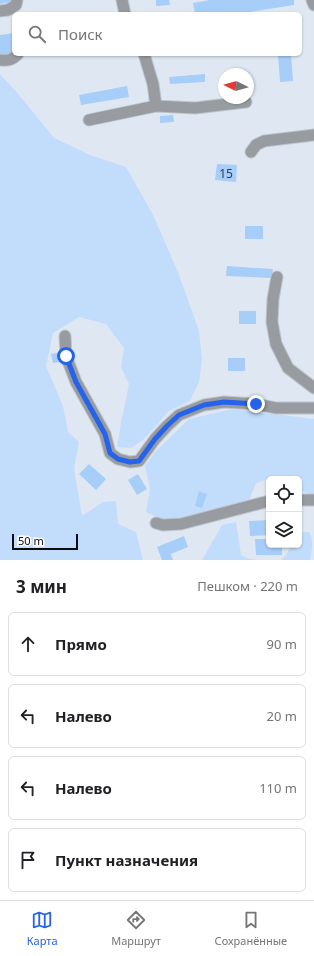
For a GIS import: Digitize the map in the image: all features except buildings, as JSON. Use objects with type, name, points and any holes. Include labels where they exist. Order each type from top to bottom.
[{"type":"lane","points":[[0,11],[8,10],[16,5],[17,0]]},
{"type":"lane","points":[[122,0],[125,12]]},
{"type":"lane","points":[[312,0],[314,5]]},
{"type":"lane","points":[[0,60],[13,59],[16,56]]},
{"type":"lane","points":[[145,56],[153,84],[156,106]]},
{"type":"lane","points":[[89,120],[156,106],[195,108],[229,104]]},
{"type":"lane","points":[[251,152],[256,145],[264,141],[314,135]]},
{"type":"lane","points":[[277,277],[273,299],[272,322],[276,344],[288,368],[314,388]]},
{"type":"lane","points":[[64,336],[66,356],[76,382],[105,434],[110,453],[118,459],[130,462],[139,461],[155,439],[179,415],[204,405],[224,402],[256,404],[276,408],[314,408]]},
{"type":"lane","points":[[302,500],[314,500]]},
{"type":"lane","points":[[156,523],[163,525],[181,524],[266,502]]},
{"type":"shaded area","points":[[0,75],[20,96],[54,138],[90,155],[126,167],[153,215],[178,272],[199,331],[202,359],[199,382],[190,401],[169,411],[143,440],[131,448],[117,447],[129,384],[121,367],[124,348],[106,324],[79,317],[53,333],[46,366],[63,406],[68,432],[79,442],[74,469],[82,516],[103,502],[116,501],[118,524],[136,532],[143,560],[0,560]]},
{"type":"shaded area","points":[[232,409],[314,419],[314,495],[302,491],[302,476],[266,476],[266,480],[256,483],[248,503],[170,523],[146,512],[150,489],[145,466],[155,452],[189,419]]},
{"type":"shaded area","points":[[236,522],[241,555],[249,559],[260,560],[202,560],[222,525]]},
{"type":"shaded area","points":[[309,532],[312,538],[310,560],[281,560],[290,548],[302,548],[302,533]]},
{"type":"route","points":[[66,356],[76,382],[105,434],[110,453],[118,459],[130,462],[139,461],[155,439],[179,415],[204,405],[224,402],[256,404]]}]
